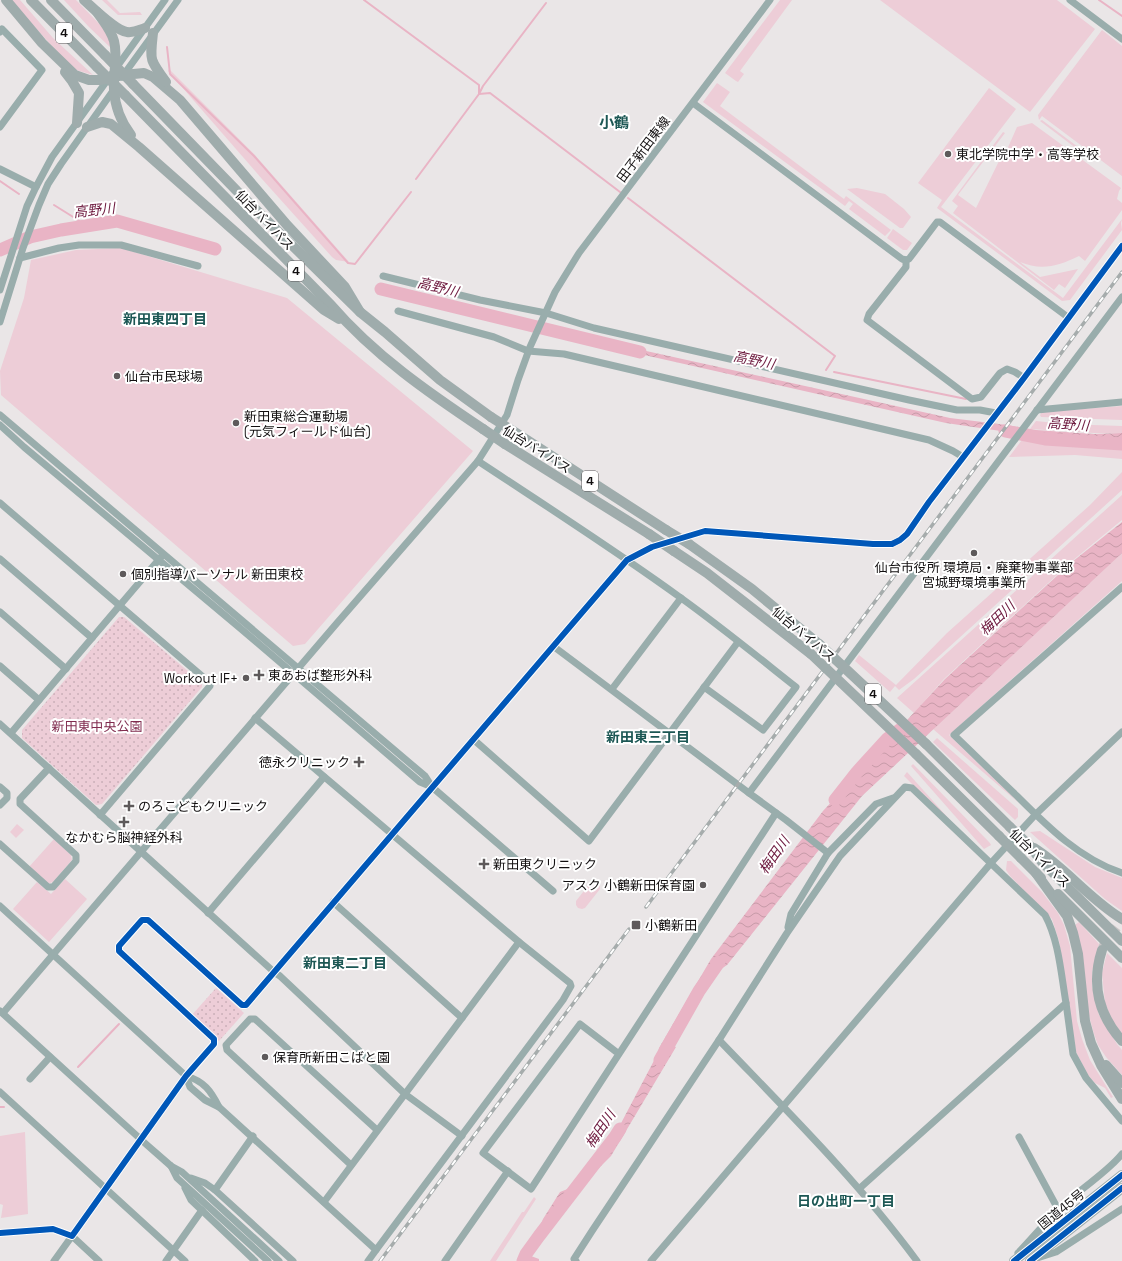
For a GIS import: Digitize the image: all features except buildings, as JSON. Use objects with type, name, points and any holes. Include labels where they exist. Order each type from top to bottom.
[{"type":"highway","points":[[6,0],[72,81],[79,94],[77,123]]},
{"type":"highway","name":"仙台バイパス","points":[[31,0],[349,325],[404,373],[443,403],[504,444],[649,534],[707,573],[811,654],[916,754],[1122,958]]},
{"type":"highway","name":"仙台バイパス","points":[[51,0],[237,191],[360,312],[440,380],[491,417],[689,544],[752,589],[819,644],[926,744],[1030,846],[1042,862],[1122,941]]},
{"type":"highway","points":[[84,0],[120,30],[126,32],[149,30],[152,63],[180,100],[287,225],[345,287],[360,312]]},
{"type":"highway","points":[[97,12],[110,31],[114,41],[116,75],[114,89],[119,116],[139,147]]},
{"type":"highway","points":[[42,43],[75,75],[89,80],[100,80],[116,75],[144,73],[154,76],[180,100]]},
{"type":"highway","points":[[87,127],[102,122],[111,124],[324,310],[349,325]]},
{"type":"highway","points":[[1030,846],[1047,856],[1102,906],[1122,919]]},
{"type":"highway","points":[[1036,873],[1067,916],[1078,954],[1085,1021],[1091,1043],[1100,1065],[1122,1098]]},
{"type":"highway","points":[[1102,950],[1096,974],[1099,1002],[1107,1020],[1122,1041]]},
{"type":"highway","points":[[1091,1043],[1103,1062],[1122,1083]]},
{"type":"highway","points":[[1096,1195],[1106,1186],[1122,1166]]},
{"type":"highway","name":"国道45号","points":[[1013,1261],[1122,1174]]},
{"type":"highway","name":"国道45号","points":[[1031,1260],[1122,1188]]},
{"type":"highway","points":[[1103,1203],[1122,1192]]},
{"type":"street","points":[[149,30],[165,0]]},
{"type":"street","points":[[0,290],[27,206],[52,157],[149,30],[178,0]]},
{"type":"street","name":"田子新田東線","points":[[2,1012],[54,954],[298,668],[478,461],[507,415],[529,349],[555,292],[579,253],[770,0]]},
{"type":"street","points":[[1070,0],[1122,39]]},
{"type":"street","points":[[0,32],[2,29],[42,70],[0,127]]},
{"type":"street","points":[[0,322],[20,258],[48,184],[114,89]]},
{"type":"street","points":[[693,103],[902,259],[909,260],[937,222],[940,222],[1069,318]]},
{"type":"street","points":[[0,169],[36,187]]},
{"type":"street","points":[[20,258],[59,248],[79,245],[121,245],[198,266]]},
{"type":"street","points":[[54,1261],[186,1076],[214,1044],[214,1039],[119,952],[119,946],[142,920],[148,920],[242,1006],[246,1005],[627,560],[652,547],[705,531],[873,544],[892,544],[900,540],[907,534],[968,450],[1024,378],[1122,246]]},
{"type":"street","points":[[906,260],[906,267],[869,314],[867,320],[972,399],[981,397],[1000,373],[1007,369],[1024,378]]},
{"type":"street","points":[[383,276],[608,331],[909,400],[956,410],[980,410],[996,413]]},
{"type":"street","points":[[748,793],[1122,297]]},
{"type":"street","points":[[398,311],[494,337],[529,349],[564,354],[929,440],[953,451],[963,458]]},
{"type":"street","points":[[1037,410],[1122,402]]},
{"type":"street","points":[[0,415],[425,776],[432,787],[553,890]]},
{"type":"street","points":[[0,425],[24,447],[420,782],[432,787]]},
{"type":"street","points":[[478,461],[627,560],[681,598],[718,625],[796,687],[763,730],[704,687]]},
{"type":"street","points":[[0,503],[210,683],[210,686],[100,815]]},
{"type":"street","points":[[10,733],[164,555]]},
{"type":"street","points":[[0,559],[92,638]]},
{"type":"street","points":[[1122,587],[954,735],[1055,834],[1088,857],[1106,867],[1122,873]]},
{"type":"street","points":[[612,689],[681,598]]},
{"type":"street","points":[[0,612],[66,669]]},
{"type":"street","points":[[473,739],[589,841],[738,642]]},
{"type":"street","points":[[554,646],[826,852]]},
{"type":"street","points":[[0,666],[39,700]]},
{"type":"street","points":[[256,718],[391,834],[570,983],[563,1000],[368,1261]]},
{"type":"street","points":[[0,724],[208,913],[280,976],[405,1094],[462,1136]]},
{"type":"street","points":[[651,1261],[991,863],[1036,814],[1122,732]]},
{"type":"street","points":[[0,844],[48,887],[53,887],[76,861],[76,855],[20,804],[20,799],[48,768]]},
{"type":"street","points":[[208,913],[324,777]]},
{"type":"street","points":[[0,787],[7,793],[7,798],[0,805]]},
{"type":"street","points":[[576,1261],[574,1259],[592,1231],[840,856],[905,787],[912,788],[1045,915],[1051,926],[1074,1054],[1086,1078],[1122,1121]]},
{"type":"street","points":[[787,934],[791,914],[826,852],[876,804],[895,797]]},
{"type":"street","points":[[619,1054],[580,1024],[483,1153],[531,1189],[619,1054],[776,813]]},
{"type":"street","points":[[333,902],[462,1018]]},
{"type":"street","points":[[0,906],[186,1076],[190,1087],[205,1100],[219,1107],[253,1136],[281,1164],[376,1250]]},
{"type":"street","points":[[324,1202],[519,942]]},
{"type":"street","points":[[860,1188],[1066,1003]]},
{"type":"street","points":[[2,1012],[171,1166],[188,1176],[205,1183],[215,1190],[293,1261]]},
{"type":"street","points":[[351,1165],[227,1050],[226,1046],[250,1019],[255,1018],[377,1130]]},
{"type":"street","points":[[719,1040],[860,1188],[897,1233],[917,1261]]},
{"type":"street","points":[[30,1078],[50,1057]]},
{"type":"street","points":[[186,1076],[197,1079],[212,1093],[219,1107]]},
{"type":"street","points":[[0,1092],[185,1261]]},
{"type":"street","points":[[215,1190],[253,1136]]},
{"type":"street","points":[[1019,1137],[1059,1211]]},
{"type":"street","points":[[1013,1261],[1039,1230],[1073,1197],[1100,1176],[1122,1154]]},
{"type":"street","points":[[171,1166],[177,1178],[268,1258],[279,1261]]},
{"type":"street","points":[[445,1261],[508,1171]]},
{"type":"street","points":[[188,1176],[268,1258]]},
{"type":"street","points":[[182,1182],[191,1200],[255,1261]]},
{"type":"street","points":[[1031,1260],[1056,1252],[1122,1209]]},
{"type":"street","points":[[166,1261],[202,1210]]},
{"type":"street","points":[[0,1233],[53,1228],[72,1236],[99,1261]]},
{"type":"green space","points":[[10,0],[20,0],[53,38],[93,75],[73,69]]},
{"type":"green space","points":[[64,0],[76,0],[106,31],[112,49],[89,27]]},
{"type":"green space","points":[[102,0],[107,0],[120,13],[140,12],[142,15],[118,15]]},
{"type":"green space","points":[[780,0],[792,0],[740,71],[744,74],[738,82],[736,81],[725,73]]},
{"type":"green space","points":[[880,0],[1057,0],[1095,29],[1030,112]]},
{"type":"green space","points":[[1102,30],[1122,46],[1122,176],[1042,116],[1039,120],[1038,115]]},
{"type":"green space","points":[[169,69],[254,154],[349,262],[336,260],[332,257],[168,71]]},
{"type":"green space","points":[[717,83],[730,92],[720,106],[844,199],[846,196],[891,230],[885,236],[849,209],[853,204],[849,201],[845,206],[703,102]]},
{"type":"green space","points":[[989,88],[1016,109],[941,207],[1063,298],[1122,219],[1122,230],[1070,300],[1062,301],[937,208],[942,200],[918,183]]},
{"type":"green space","points":[[1042,120],[1094,159],[1093,161],[1040,121]]},
{"type":"green space","points":[[1032,123],[1121,188],[1117,199],[1122,203],[1122,210],[1085,261],[1079,256],[1057,265],[1043,267],[1028,265],[1020,262],[1040,277],[1078,269],[1065,288],[1059,284],[1054,290],[953,213],[958,206],[952,201],[1003,132],[1005,133],[958,195],[976,208],[999,161],[1002,161],[1017,127]]},
{"type":"green space","points":[[857,188],[885,194],[904,209],[911,217],[903,228],[900,228],[847,189]]},
{"type":"green space","points":[[893,229],[912,243],[907,250],[903,250],[887,238]]},
{"type":"green space","name":"新田東総合運動場 (元気フィールド仙台)","points":[[121,248],[287,298],[473,451],[305,644],[293,646],[1,395],[0,371],[24,298],[31,260],[76,250]]},
{"type":"green space","points":[[1122,406],[1122,420],[1041,417],[1040,415],[1042,412]]},
{"type":"green space","points":[[1036,421],[1065,424],[1122,426],[1122,433],[1094,433],[1030,429]]},
{"type":"green space","points":[[1025,436],[1044,440],[1122,445],[1122,459],[1075,455],[1009,457]]},
{"type":"green space","points":[[1122,472],[1122,490],[914,679],[899,690],[895,686],[890,692],[855,661],[859,655],[896,685],[947,633],[1090,505]]},
{"type":"green space","points":[[1122,495],[1122,520],[1072,561],[944,679],[914,713],[897,698]]},
{"type":"green space","points":[[1122,552],[1122,581],[949,735],[1019,803],[933,729]]},
{"type":"green space","name":"新田東中央公園","points":[[119,617],[124,617],[202,683],[202,687],[102,804],[96,805],[22,738],[22,730]]},
{"type":"green space","points":[[937,738],[1018,809],[1018,817],[1015,820],[933,742]]},
{"type":"green space","points":[[913,764],[991,845],[984,849],[911,766]]},
{"type":"green space","points":[[907,772],[967,839],[904,776]]},
{"type":"green space","points":[[17,824],[24,830],[16,838],[10,832]]},
{"type":"green space","points":[[1040,831],[1095,867],[1122,878],[1122,911],[1105,899],[1030,832]]},
{"type":"green space","points":[[54,839],[71,855],[72,860],[53,882],[47,884],[29,867]]},
{"type":"green space","points":[[1007,861],[1011,861],[1042,892],[1058,913],[1064,925],[1070,946],[1077,1021],[1090,1060],[1113,1097],[1111,1098],[1105,1088],[1095,1083],[1088,1075],[1076,1052],[1059,941],[1052,919],[1010,876],[1006,870]]},
{"type":"green space","points":[[65,879],[87,899],[49,942],[13,909],[37,882],[51,894]]},
{"type":"green space","points":[[594,880],[598,881],[600,884],[600,889],[585,908],[578,908],[576,901]]},
{"type":"green space","points":[[1079,922],[1099,944],[1092,972],[1092,987],[1099,1015],[1122,1050],[1122,1075],[1106,1057],[1098,1045],[1094,1034],[1087,1008],[1075,925]]},
{"type":"green space","points":[[1107,953],[1122,968],[1122,1034],[1112,1020],[1105,1003],[1102,973]]},
{"type":"green space","points":[[216,988],[244,1013],[219,1041],[191,1016]]},
{"type":"green space","points":[[25,1132],[28,1214],[1,1218],[3,1205],[0,1204],[0,1136]]},
{"type":"green space","points":[[534,1197],[536,1199],[496,1261],[490,1261],[522,1212],[524,1212]]},
{"type":"water","points":[[619,345],[950,418],[1036,430],[1094,434],[1122,433],[1122,441],[1050,438],[946,423],[631,352]]},
{"type":"water","points":[[1122,522],[1122,553],[862,796],[727,965],[702,982],[665,1043],[676,1047],[611,1156],[571,1196],[555,1209],[543,1231],[542,1241],[531,1256],[539,1259],[539,1261],[526,1261],[543,1219],[560,1192],[580,1184],[609,1146],[658,1053],[659,1048],[711,959],[823,811],[945,679],[1072,562]]},
{"type":"waterway","points":[[364,0],[479,85],[479,94],[490,93],[620,192]]},
{"type":"waterway","points":[[1099,0],[1122,16]]},
{"type":"waterway","points":[[416,179],[479,94],[483,86],[546,3]]},
{"type":"waterway","points":[[167,47],[170,74],[254,156],[348,263],[355,264],[411,192]]},
{"type":"waterway","points":[[0,181],[19,194]]},
{"type":"waterway","points":[[628,198],[835,356],[826,370]]},
{"type":"waterway","points":[[54,205],[86,225]]},
{"type":"waterway","name":"高野川","points":[[0,250],[30,237],[61,230],[117,221],[215,249]]},
{"type":"waterway","name":"高野川","points":[[381,289],[640,352]]},
{"type":"waterway","points":[[834,372],[966,399]]},
{"type":"waterway","name":"高野川","points":[[1005,431],[1045,439],[1122,444]]},
{"type":"waterway","name":"梅田川","points":[[835,800],[857,772],[887,739],[905,726]]},
{"type":"waterway","name":"梅田川","points":[[660,1060],[699,991],[719,962]]},
{"type":"waterway","points":[[78,1067],[119,1024]]},
{"type":"waterway","name":"梅田川","points":[[523,1261],[526,1254],[539,1236],[620,1129]]},
{"type":"tunnel","points":[[1103,948],[1106,941],[1122,920]]},
{"type":"railway","points":[[646,907],[1122,272]]},
{"type":"railway","points":[[380,1261],[629,929]]},
{"type":"cycle path","points":[[0,1233],[53,1229],[72,1236],[186,1076],[214,1044],[214,1039],[119,951],[119,946],[142,920],[148,920],[242,1005],[246,1005],[627,560],[652,547],[705,531],[873,544],[892,544],[900,540],[907,534],[929,502],[1024,378],[1122,246]]},
{"type":"cycle path","points":[[1014,1261],[1122,1175]]},
{"type":"cycle path","points":[[1030,1261],[1122,1188]]},
{"type":"place","name":"東北学院中学・高等学校","points":[[948,154]]},
{"type":"place","name":"仙台市民球場","points":[[117,376]]},
{"type":"place","name":"新田東総合運動場 (元気フィールド仙台)","points":[[236,423]]},
{"type":"place","name":"仙台市役所 環境局・廃棄物事業部 宮城野環境事業所","points":[[974,553]]},
{"type":"place","name":"個別指導パーソナル 新田東校","points":[[123,574]]},
{"type":"place","name":"東あおば整形外科","points":[[259,675]]},
{"type":"place","name":"Workout IF+","points":[[246,678]]},
{"type":"place","name":"徳永クリニック","points":[[359,762]]},
{"type":"place","name":"のろこどもクリニック","points":[[129,806]]},
{"type":"place","name":"なかむら脳神経外科","points":[[124,822]]},
{"type":"place","name":"新田東クリニック","points":[[484,864]]},
{"type":"place","name":"アスク 小鶴新田保育園","points":[[703,885]]},
{"type":"place","name":"小鶴新田","points":[[636,925]]},
{"type":"place","name":"保育所新田こばと園","points":[[265,1057]]},
{"type":"district","name":"小鶴","points":[[614,123]]},
{"type":"district","name":"新田東四丁目","points":[[165,319]]},
{"type":"district","name":"新田東三丁目","points":[[648,737]]},
{"type":"district","name":"新田東二丁目","points":[[345,963]]},
{"type":"district","name":"日の出町一丁目","points":[[846,1201]]}]
